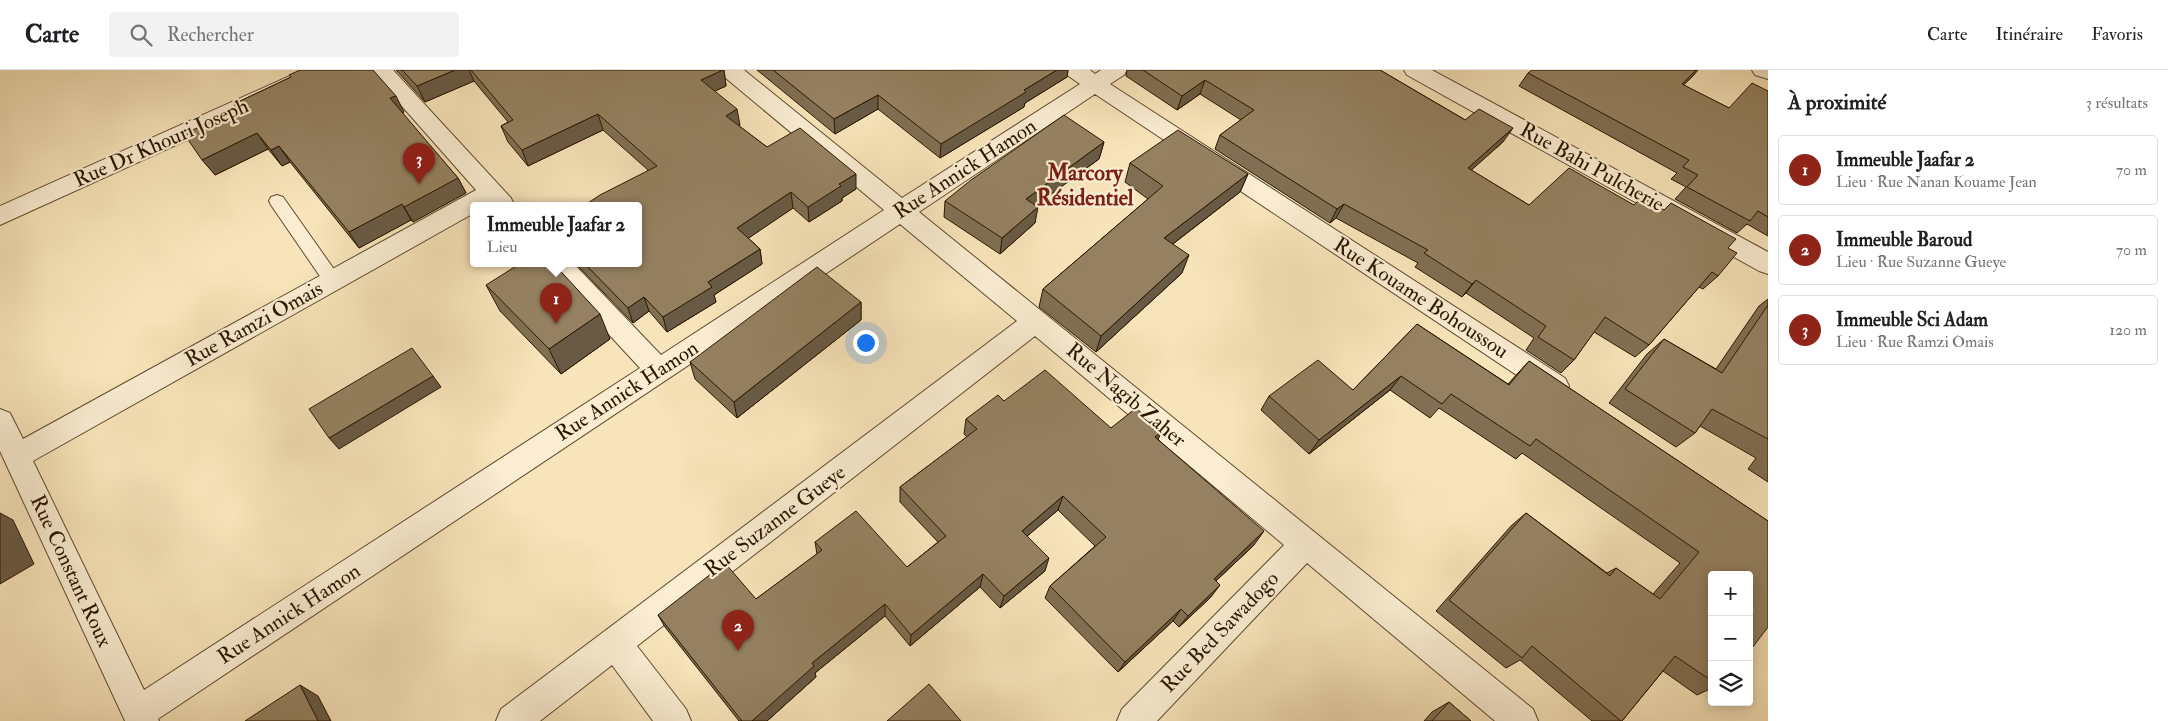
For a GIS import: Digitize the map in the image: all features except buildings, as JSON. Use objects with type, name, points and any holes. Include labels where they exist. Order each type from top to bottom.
[{"type":"street","name":"Rue Dr Khouri Joseph","points":[[0,216],[322,70]]},
{"type":"street","points":[[381,70],[498,198]]},
{"type":"street","name":"Rue Nagib Zaher","points":[[730,70],[1521,721]]},
{"type":"street","name":"Rue Bahi Pulcherie","points":[[1415,70],[1768,264]]},
{"type":"street","points":[[1763,70],[1768,72]]},
{"type":"street","name":"Rue Annick Hamon","points":[[140,717],[902,210],[1096,75]]},
{"type":"street","name":"Rue Kouame Bohoussou","points":[[1096,75],[1576,399]]},
{"type":"street","name":"Rue Ramzi Omais","points":[[17,456],[332,280],[470,212]]},
{"type":"street","points":[[562,267],[659,371]]},
{"type":"street","name":"Rue Suzanne Gueye","points":[[513,721],[1036,321]]},
{"type":"street","name":"Rue Constant Roux","points":[[0,421],[140,717]]},
{"type":"street","name":"Rue Bed Sawadogo","points":[[1134,721],[1306,543]]},
{"type":"street","points":[[615,643],[674,721]]},
{"type":"lane","points":[[276,202],[332,280]]},
{"type":"place","name":"Immeuble Sci Adam","points":[[419,184]]},
{"type":"place","name":"Immeuble Jaafar 2","points":[[556,324]]},
{"type":"place","name":"Immeuble Baroud","points":[[738,651]]},
{"type":"district","name":"Marcory Résidentiel","points":[[1085,186]]}]
